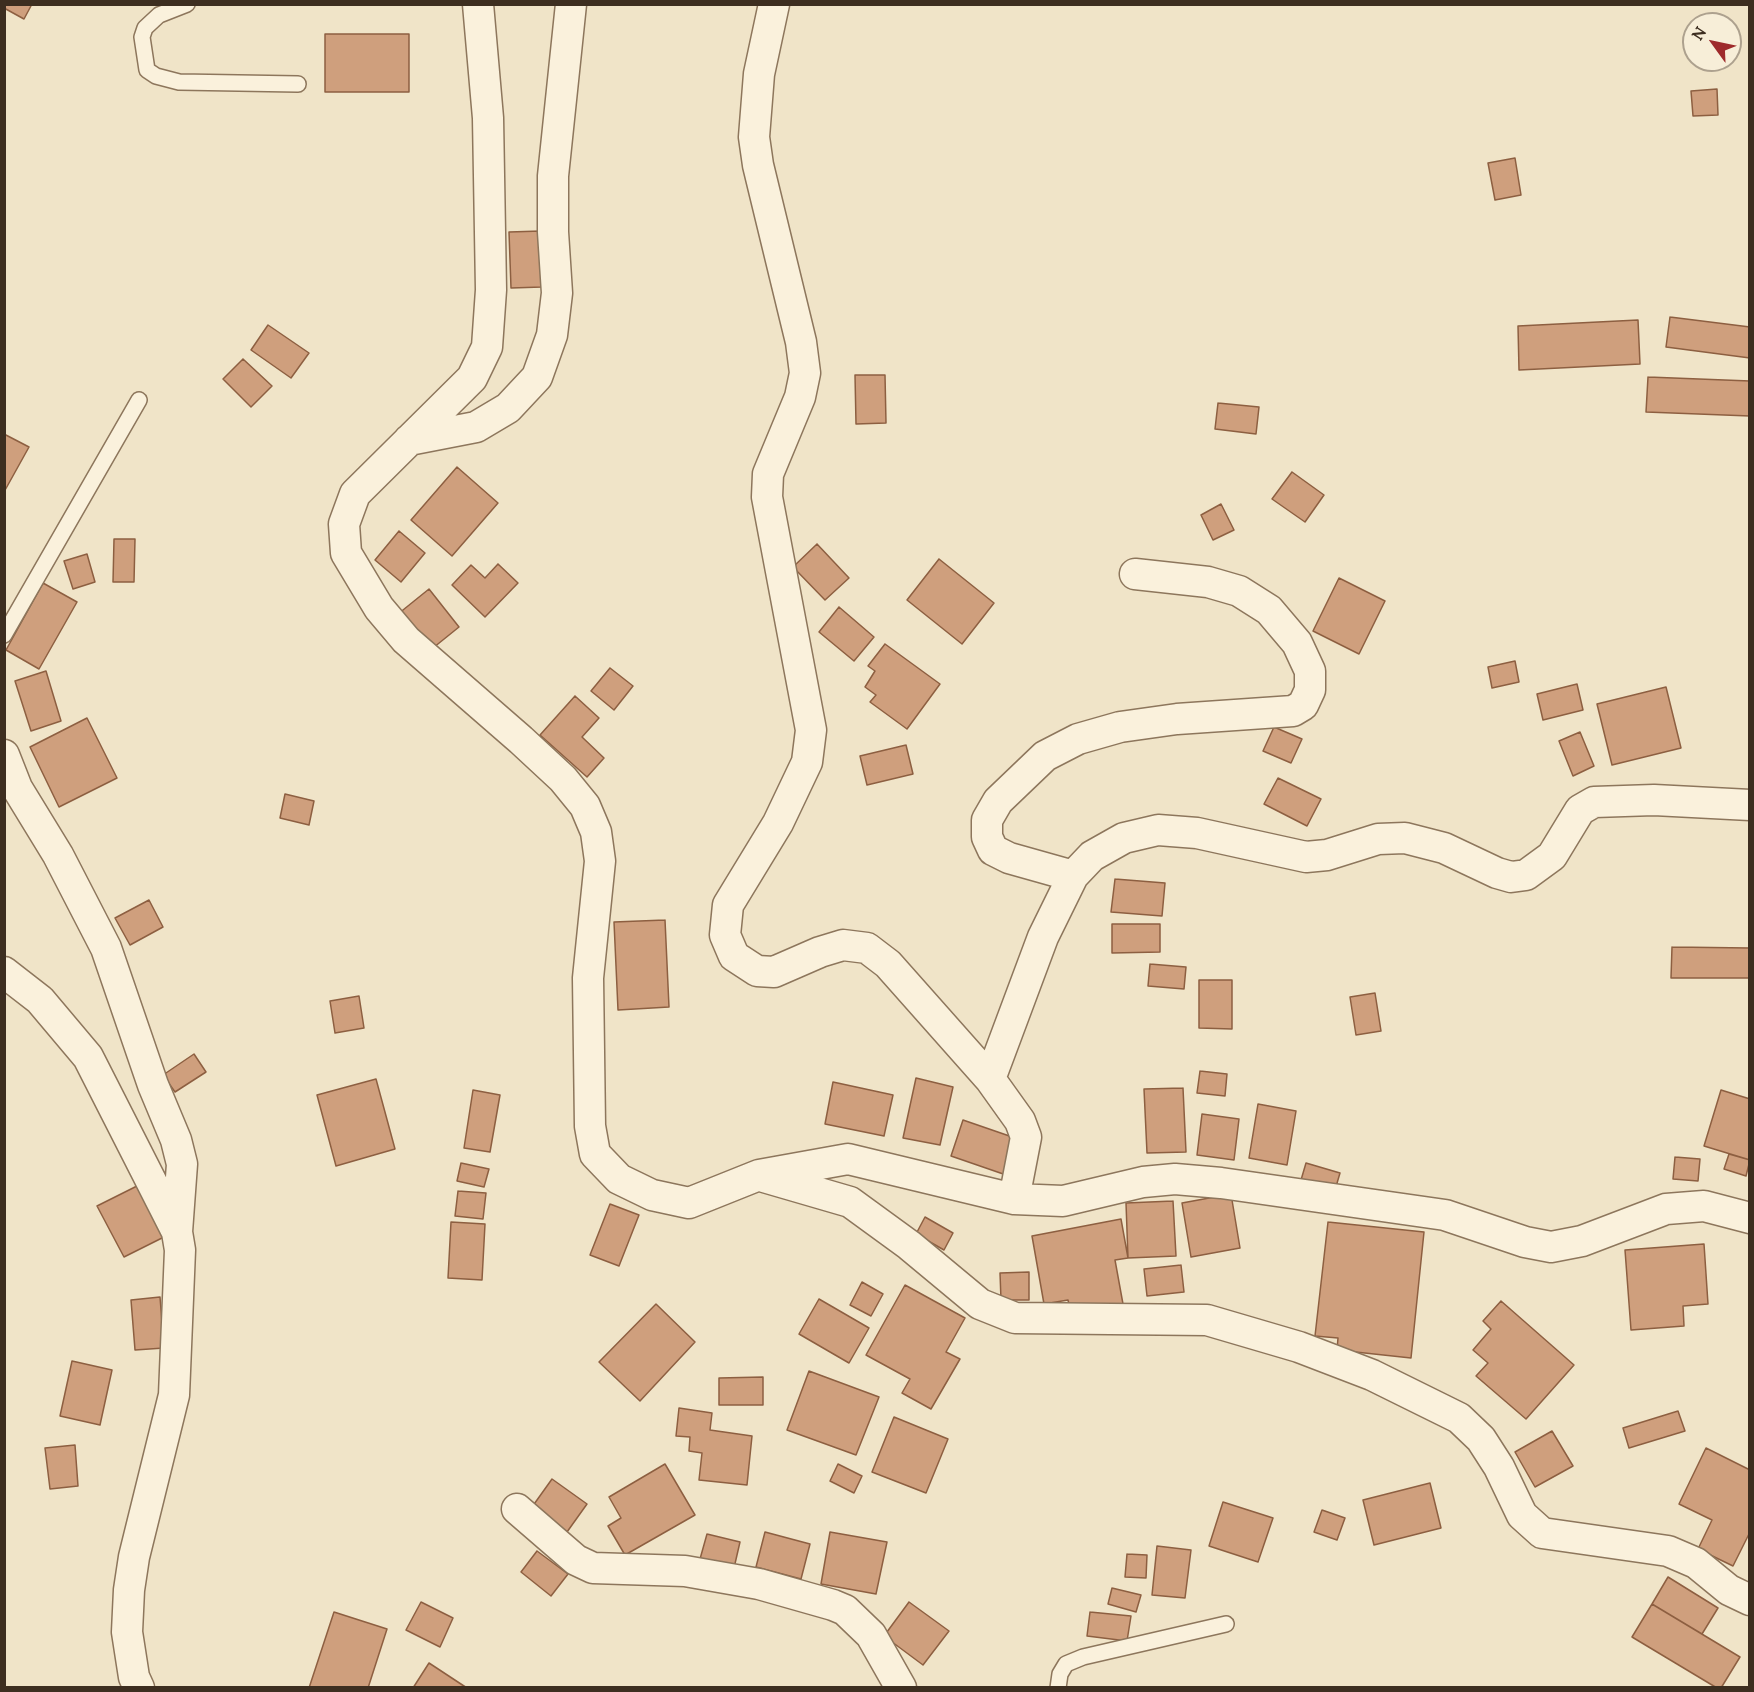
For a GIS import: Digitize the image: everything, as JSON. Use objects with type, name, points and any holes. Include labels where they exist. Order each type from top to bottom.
[{"type":"street","points":[[478,4],[488,118],[491,290],[487,347],[472,378],[355,494],[344,524],[346,553],[379,608],[405,640],[521,740],[563,779],[585,806],[596,832],[600,861],[588,978],[590,1126],[595,1154],[619,1179],[652,1195],[689,1203],[759,1175],[848,1159],[1014,1199],[1063,1201],[1143,1182],[1175,1179],[1445,1215],[1525,1242],[1551,1247],[1582,1240],[1666,1209],[1704,1206],[1749,1218]]},
{"type":"street","points":[[409,440],[476,427],[508,408],[537,376],[552,335],[557,293],[553,232],[553,176],[572,4]]},
{"type":"street","points":[[774,4],[759,74],[754,137],[758,165],[801,342],[805,373],[800,397],[768,474],[767,496],[811,730],[807,762],[778,823],[728,905],[724,936],[734,956],[757,971],[774,972],[819,952],[843,945],[867,948],[888,964],[990,1079],[1020,1121],[1026,1137],[1014,1199]]},
{"type":"street","points":[[1073,876],[1009,858],[993,850],[987,837],[987,820],[998,801],[1045,756],[1078,739],[1120,727],[1177,718],[1293,711],[1303,705],[1310,690],[1310,671],[1297,643],[1269,610],[1239,591],[1208,582],[1135,574]]},
{"type":"street","points":[[4,755],[17,788],[58,855],[106,948],[153,1085],[176,1140],[182,1164],[177,1232],[180,1250],[174,1395],[134,1557],[129,1590],[127,1632],[134,1677],[139,1688]]},
{"type":"street","points":[[990,1079],[1043,937],[1073,876],[1092,856],[1116,843],[1158,830],[1197,833],[1306,857],[1327,855],[1378,839],[1405,838],[1444,848],[1497,873],[1511,877],[1526,875],[1552,855],[1580,810],[1594,802],[1654,800],[1749,805]]},
{"type":"street","points":[[4,972],[40,1000],[88,1057],[177,1232]]},
{"type":"street","points":[[759,1175],[850,1202],[909,1245],[980,1304],[1015,1318],[1207,1320],[1299,1347],[1372,1375],[1459,1418],[1481,1439],[1499,1467],[1522,1515],[1542,1533],[1668,1551],[1696,1563],[1729,1590],[1749,1600]]},
{"type":"street","points":[[517,1509],[576,1560],[593,1568],[685,1571],[759,1584],[845,1610],[871,1635],[901,1688]]},
{"type":"lane","points":[[187,4],[159,15],[145,28],[142,37],[147,70],[165,79],[179,82],[298,84]]},
{"type":"lane","points":[[4,635],[139,400]]},
{"type":"lane","points":[[1058,1688],[1059,1674],[1066,1664],[1083,1657],[1226,1624]]},
{"type":"building","points":[[4,4],[32,4],[24,19],[4,8]]},
{"type":"building","points":[[325,34],[409,34],[409,92],[325,92]]},
{"type":"building","points":[[1717,89],[1718,115],[1693,116],[1691,91]]},
{"type":"building","points":[[1515,158],[1521,195],[1495,200],[1488,163]]},
{"type":"building","points":[[541,231],[542,287],[511,288],[509,232]]},
{"type":"building","points":[[1670,317],[1750,327],[1750,358],[1666,347]]},
{"type":"building","points":[[1638,320],[1640,364],[1519,370],[1518,326]]},
{"type":"building","points":[[268,325],[309,353],[291,378],[251,350]]},
{"type":"building","points":[[243,359],[272,386],[251,407],[223,379]]},
{"type":"building","points":[[855,375],[885,375],[886,423],[856,424]]},
{"type":"building","points":[[1648,377],[1750,381],[1750,416],[1646,412]]},
{"type":"building","points":[[1218,403],[1259,407],[1256,434],[1215,429]]},
{"type":"building","points":[[4,434],[29,447],[4,492]]},
{"type":"building","points":[[457,467],[498,503],[452,556],[411,520]]},
{"type":"building","points":[[1292,472],[1324,495],[1305,522],[1272,499]]},
{"type":"building","points":[[1221,504],[1234,530],[1213,540],[1201,515]]},
{"type":"building","points":[[399,531],[425,553],[401,582],[375,560]]},
{"type":"building","points":[[114,539],[135,539],[134,582],[113,582]]},
{"type":"building","points":[[817,544],[849,578],[825,600],[793,567]]},
{"type":"building","points":[[87,554],[95,582],[73,589],[64,561]]},
{"type":"building","points":[[939,559],[994,603],[962,644],[907,600]]},
{"type":"building","points":[[498,564],[518,583],[485,617],[452,585],[471,565],[485,578]]},
{"type":"building","points":[[1339,578],[1385,601],[1359,654],[1313,631]]},
{"type":"building","points":[[43,583],[77,602],[39,669],[6,650]]},
{"type":"building","points":[[429,589],[459,627],[428,652],[398,614]]},
{"type":"building","points":[[839,607],[874,637],[854,661],[819,632]]},
{"type":"building","points":[[885,644],[940,684],[907,729],[870,702],[876,695],[865,687],[875,671],[868,666]]},
{"type":"building","points":[[1515,661],[1519,682],[1492,688],[1488,667]]},
{"type":"building","points":[[610,668],[633,686],[614,710],[591,691]]},
{"type":"building","points":[[46,671],[61,721],[31,731],[15,681]]},
{"type":"building","points":[[1577,684],[1583,710],[1543,720],[1537,694]]},
{"type":"building","points":[[1666,687],[1681,748],[1612,765],[1597,704]]},
{"type":"building","points":[[575,696],[599,718],[582,737],[604,758],[587,777],[540,735]]},
{"type":"building","points":[[87,718],[117,778],[59,807],[30,747]]},
{"type":"building","points":[[1274,727],[1302,739],[1291,763],[1263,751]]},
{"type":"building","points":[[1580,732],[1594,766],[1573,776],[1559,741]]},
{"type":"building","points":[[906,745],[913,774],[867,785],[860,756]]},
{"type":"building","points":[[1278,778],[1321,799],[1307,826],[1264,804]]},
{"type":"building","points":[[285,794],[314,801],[309,825],[280,818]]},
{"type":"building","points":[[1115,879],[1165,883],[1162,916],[1111,912]]},
{"type":"building","points":[[149,900],[163,927],[130,945],[115,918]]},
{"type":"building","points":[[665,920],[669,1007],[618,1010],[614,922]]},
{"type":"building","points":[[1112,924],[1160,924],[1160,952],[1112,953]]},
{"type":"building","points":[[1672,947],[1750,948],[1750,978],[1671,978]]},
{"type":"building","points":[[1150,964],[1186,967],[1184,989],[1148,986]]},
{"type":"building","points":[[1199,980],[1232,980],[1232,1029],[1199,1028]]},
{"type":"building","points":[[1375,993],[1381,1031],[1356,1035],[1350,997]]},
{"type":"building","points":[[359,996],[364,1028],[335,1033],[330,1001]]},
{"type":"building","points":[[194,1054],[206,1072],[175,1092],[163,1075]]},
{"type":"building","points":[[1200,1071],[1227,1074],[1225,1096],[1197,1093]]},
{"type":"building","points":[[916,1078],[953,1087],[940,1145],[903,1138]]},
{"type":"building","points":[[376,1079],[395,1149],[336,1166],[317,1095]]},
{"type":"building","points":[[833,1082],[893,1095],[884,1136],[825,1124]]},
{"type":"building","points":[[1183,1088],[1186,1152],[1147,1153],[1144,1089]]},
{"type":"building","points":[[473,1090],[500,1095],[490,1152],[464,1148]]},
{"type":"building","points":[[1721,1090],[1750,1099],[1750,1160],[1704,1146]]},
{"type":"building","points":[[1258,1104],[1296,1111],[1287,1165],[1249,1158]]},
{"type":"building","points":[[1202,1114],[1239,1119],[1234,1160],[1197,1155]]},
{"type":"building","points":[[963,1120],[1021,1140],[1009,1176],[951,1156]]},
{"type":"building","points":[[1729,1154],[1750,1160],[1746,1176],[1724,1169]]},
{"type":"building","points":[[1675,1157],[1700,1159],[1698,1181],[1673,1179]]},
{"type":"building","points":[[461,1163],[489,1169],[484,1187],[457,1181]]},
{"type":"building","points":[[1306,1163],[1340,1173],[1335,1190],[1301,1180]]},
{"type":"building","points":[[141,1184],[168,1235],[124,1257],[97,1206]]},
{"type":"building","points":[[458,1191],[486,1193],[483,1219],[455,1216]]},
{"type":"building","points":[[1231,1194],[1240,1248],[1191,1257],[1182,1203]]},
{"type":"building","points":[[1173,1201],[1176,1256],[1128,1258],[1126,1203]]},
{"type":"building","points":[[610,1204],[639,1215],[619,1266],[590,1255]]},
{"type":"building","points":[[925,1217],[953,1233],[944,1250],[916,1234]]},
{"type":"building","points":[[1121,1219],[1128,1258],[1115,1260],[1123,1304],[1071,1313],[1068,1300],[1044,1304],[1032,1236]]},
{"type":"building","points":[[451,1222],[485,1224],[482,1280],[448,1278]]},
{"type":"building","points":[[1328,1222],[1424,1232],[1411,1358],[1337,1350],[1338,1338],[1315,1336]]},
{"type":"building","points":[[1704,1244],[1708,1304],[1683,1306],[1684,1326],[1631,1330],[1625,1250]]},
{"type":"building","points":[[1181,1265],[1184,1292],[1147,1296],[1144,1269]]},
{"type":"building","points":[[1029,1272],[1029,1300],[1001,1300],[1000,1273]]},
{"type":"building","points":[[862,1282],[883,1294],[871,1316],[850,1305]]},
{"type":"building","points":[[905,1285],[965,1318],[946,1352],[960,1359],[931,1409],[902,1393],[910,1379],[866,1355]]},
{"type":"building","points":[[160,1297],[164,1348],[135,1350],[131,1300]]},
{"type":"building","points":[[819,1299],[869,1328],[849,1363],[799,1334]]},
{"type":"building","points":[[1501,1301],[1574,1365],[1526,1419],[1476,1376],[1488,1363],[1473,1350],[1491,1329],[1483,1321]]},
{"type":"building","points":[[656,1304],[695,1342],[640,1401],[599,1362]]},
{"type":"building","points":[[72,1361],[112,1370],[100,1425],[60,1416]]},
{"type":"building","points":[[809,1371],[879,1397],[856,1455],[787,1430]]},
{"type":"building","points":[[763,1377],[763,1405],[719,1405],[719,1378]]},
{"type":"building","points":[[679,1408],[712,1413],[710,1430],[752,1436],[747,1485],[699,1480],[702,1453],[689,1451],[690,1437],[676,1436]]},
{"type":"building","points":[[1678,1411],[1685,1431],[1629,1448],[1623,1428]]},
{"type":"building","points":[[894,1417],[948,1439],[926,1493],[872,1472]]},
{"type":"building","points":[[1552,1431],[1573,1466],[1535,1487],[1515,1452]]},
{"type":"building","points":[[75,1445],[78,1486],[50,1489],[45,1448]]},
{"type":"building","points":[[1706,1448],[1750,1470],[1750,1532],[1733,1566],[1698,1549],[1712,1520],[1679,1504]]},
{"type":"building","points":[[665,1464],[695,1515],[625,1555],[608,1526],[621,1518],[609,1497]]},
{"type":"building","points":[[838,1464],[862,1476],[854,1493],[830,1481]]},
{"type":"building","points":[[552,1479],[587,1504],[567,1532],[532,1507]]},
{"type":"building","points":[[1430,1483],[1441,1528],[1374,1545],[1363,1500]]},
{"type":"building","points":[[1223,1502],[1273,1518],[1258,1562],[1209,1546]]},
{"type":"building","points":[[1322,1510],[1345,1518],[1337,1540],[1314,1532]]},
{"type":"building","points":[[765,1532],[810,1544],[801,1579],[756,1567]]},
{"type":"building","points":[[830,1532],[887,1542],[876,1594],[821,1584]]},
{"type":"building","points":[[707,1534],[740,1542],[734,1568],[700,1559]]},
{"type":"building","points":[[1157,1546],[1191,1550],[1185,1598],[1152,1595]]},
{"type":"building","points":[[537,1551],[568,1574],[551,1596],[521,1572]]},
{"type":"building","points":[[1127,1554],[1147,1555],[1146,1578],[1125,1577]]},
{"type":"building","points":[[1668,1577],[1718,1608],[1702,1634],[1652,1604]]},
{"type":"building","points":[[1112,1588],[1141,1595],[1136,1612],[1108,1604]]},
{"type":"building","points":[[421,1602],[453,1618],[440,1647],[406,1630]]},
{"type":"building","points":[[909,1602],[949,1631],[923,1665],[884,1636]]},
{"type":"building","points":[[1652,1604],[1740,1657],[1721,1688],[1717,1688],[1632,1637]]},
{"type":"building","points":[[334,1612],[387,1629],[368,1688],[309,1688]]},
{"type":"building","points":[[1090,1612],[1131,1616],[1127,1641],[1087,1636]]},
{"type":"building","points":[[429,1663],[467,1688],[413,1688]]}]
